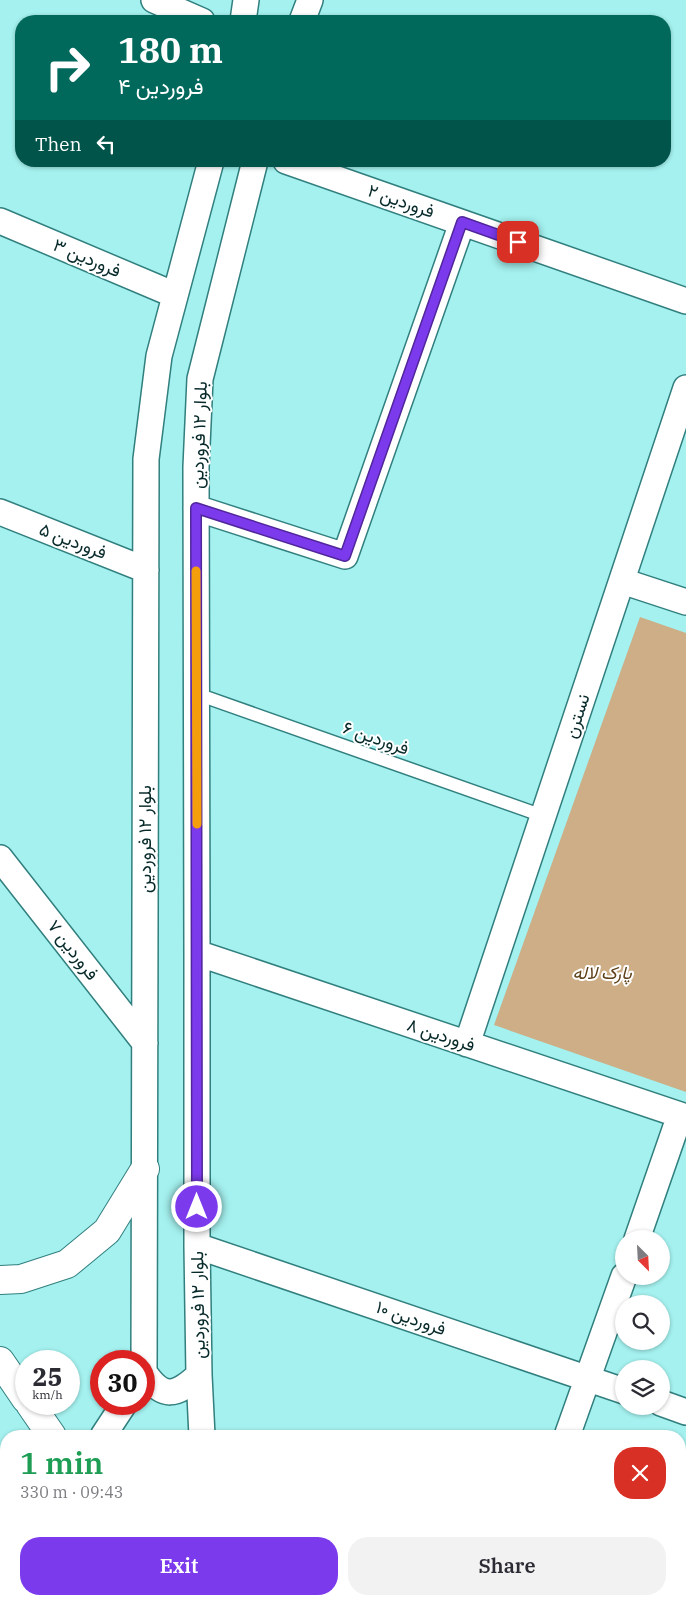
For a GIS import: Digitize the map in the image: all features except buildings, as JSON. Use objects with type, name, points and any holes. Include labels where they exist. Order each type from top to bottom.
[{"type":"street","points":[[154,0],[188,15]]},
{"type":"street","points":[[244,15],[246,0]]},
{"type":"street","points":[[304,15],[310,0]]},
{"type":"street","name":"بلوار ۱۲ فروردین","points":[[144,1350],[146,459],[159,356],[209,167]]},
{"type":"street","name":"بلوار ۱۲ فروردین","points":[[202,1430],[197,1246],[196,508],[200,379],[253,167]]},
{"type":"street","name":"فروردین ۲","points":[[303,167],[686,301]]},
{"type":"street","name":"فروردین ۳","points":[[0,221],[175,296]]},
{"type":"street","points":[[196,508],[345,556],[462,222]]},
{"type":"street","name":"نسترن","points":[[467,1044],[686,388]]},
{"type":"street","name":"فروردین ۵","points":[[0,512],[146,570]]},
{"type":"street","points":[[622,581],[686,602]]},
{"type":"street","name":"فروردین ۷","points":[[0,858],[145,1043]]},
{"type":"street","name":"فروردین ۸","points":[[197,954],[683,1116]]},
{"type":"street","points":[[640,1230],[683,1116]]},
{"type":"street","points":[[0,1280],[21,1279],[67,1264],[107,1231],[145,1169]]},
{"type":"street","name":"فروردین ۱۰","points":[[197,1246],[615,1388]]},
{"type":"street","points":[[569,1430],[621,1285]]},
{"type":"street","points":[[0,1360],[15,1382]]},
{"type":"street","points":[[155,1386],[164,1392],[177,1391],[187,1386],[199,1375]]},
{"type":"street","points":[[670,1406],[686,1412]]},
{"type":"street","points":[[38,1415],[48,1430]]},
{"type":"street","points":[[107,1430],[117,1415]]},
{"type":"lane","name":"فروردین ۶","points":[[197,694],[543,816]]},
{"type":"green space","name":"پارک لاله","points":[[640,617],[686,633],[686,1092],[494,1025]]},
{"type":"slow traffic","points":[[196,571],[197,824]]},
{"type":"route","points":[[197,1207],[196,508],[345,556],[462,222],[518,242]]}]
